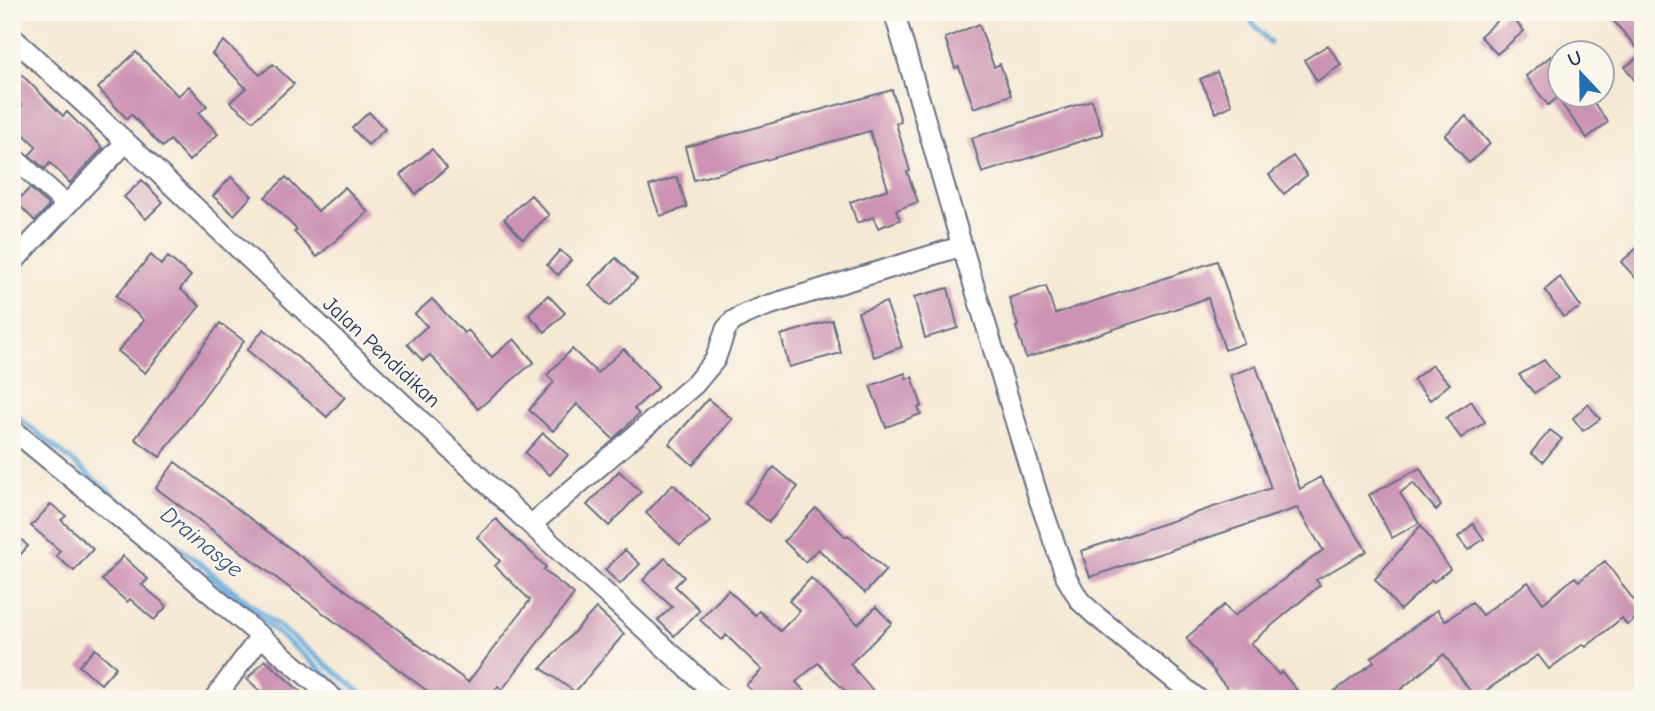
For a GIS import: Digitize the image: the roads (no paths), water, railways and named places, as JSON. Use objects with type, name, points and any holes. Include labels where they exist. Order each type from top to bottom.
[{"type":"street","points":[[894,12],[1038,496],[1073,592],[1110,629],[1198,699]]},
{"type":"street","name":"Jalan Pendidikan","points":[[12,37],[531,525],[721,699]]},
{"type":"street","points":[[12,262],[126,142]]},
{"type":"street","points":[[12,156],[67,205]]},
{"type":"street","points":[[531,525],[695,384],[715,360],[726,329],[733,321],[766,306],[962,246]]},
{"type":"street","points":[[12,429],[334,699]]},
{"type":"street","points":[[214,699],[261,636]]},
{"type":"waterway","points":[[1243,12],[1270,43]]},
{"type":"waterway","name":"Drainasge","points":[[12,412],[369,699]]},
{"type":"waterway","points":[[209,575],[355,699]]}]
